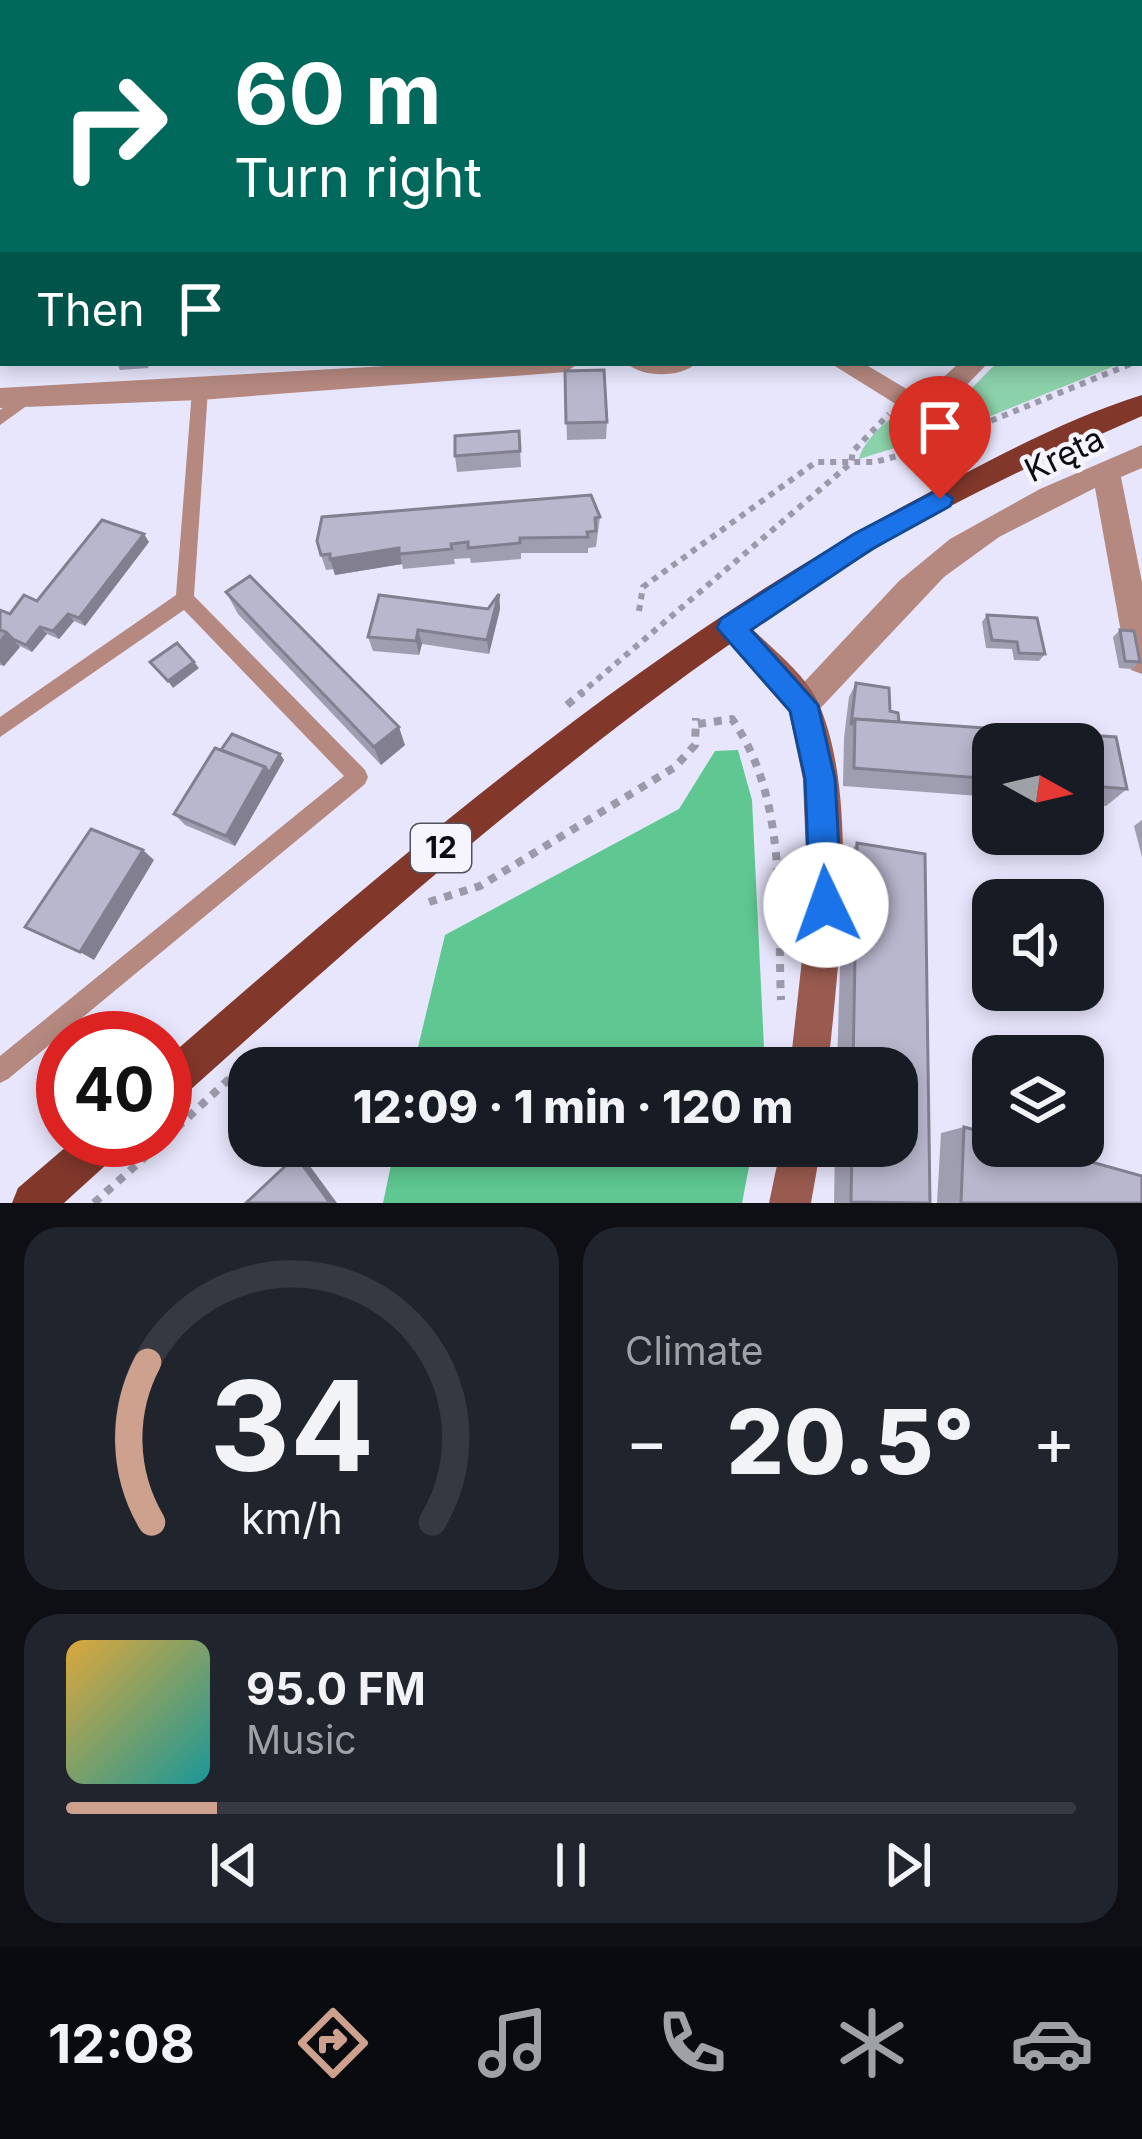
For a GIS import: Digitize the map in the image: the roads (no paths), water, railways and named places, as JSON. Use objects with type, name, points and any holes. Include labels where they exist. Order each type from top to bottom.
[{"type":"main road","name":"12","points":[[192,1062],[366,908],[630,695],[863,542],[980,478],[1142,405]]},
{"type":"main road","points":[[33,1203],[74,1167]]},
{"type":"street","points":[[13,398],[200,390],[525,366]]},
{"type":"street","points":[[848,366],[907,401],[943,393],[973,366]]},
{"type":"street","name":"Kręta","points":[[803,705],[845,670],[912,587],[977,539],[1142,456]]},
{"type":"street","points":[[1106,471],[1142,660]]},
{"type":"street","points":[[731,628],[803,705],[820,779],[826,905],[811,1047]]},
{"type":"street","points":[[790,1203],[797,1167]]},
{"type":"lane","points":[[0,1071],[358,776],[185,599],[200,390]]},
{"type":"lane","points":[[0,419],[13,398]]},
{"type":"lane","points":[[0,728],[185,599]]}]
